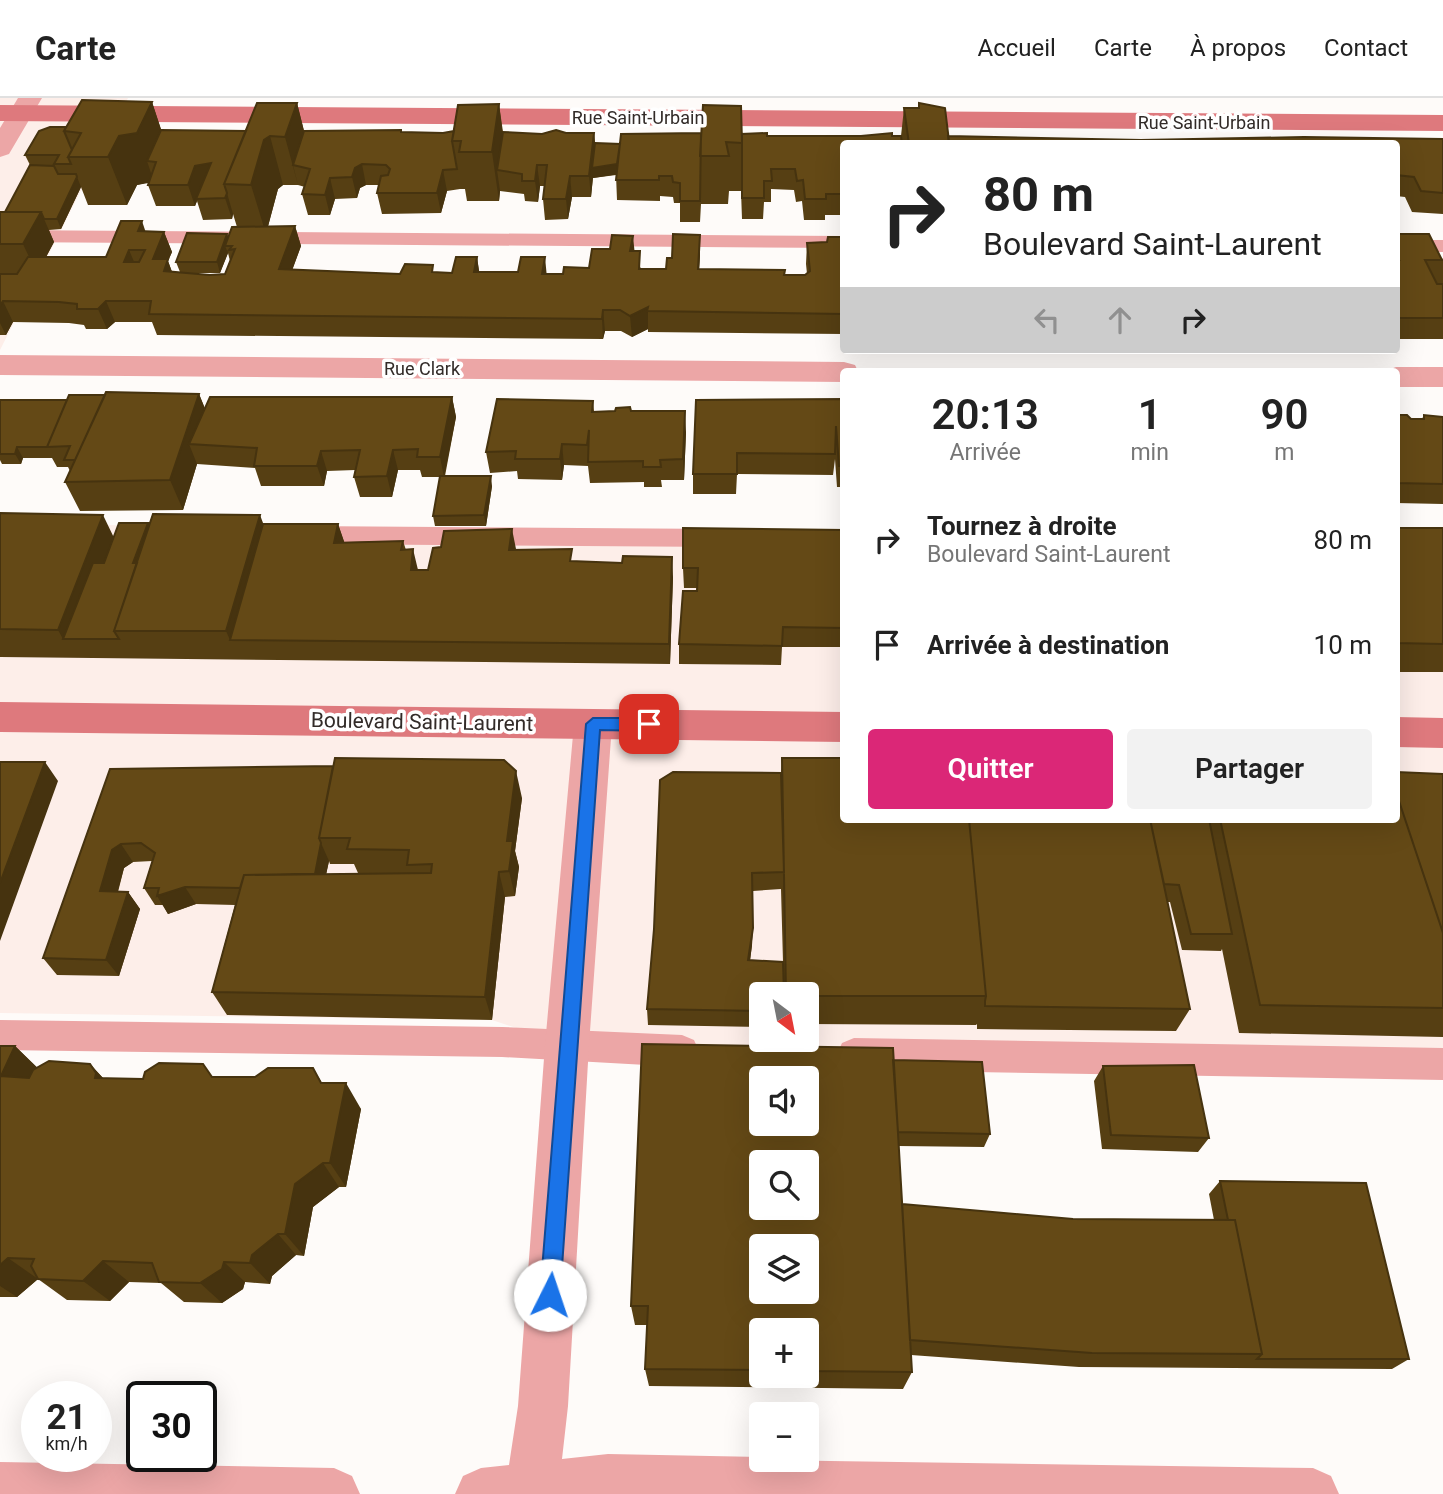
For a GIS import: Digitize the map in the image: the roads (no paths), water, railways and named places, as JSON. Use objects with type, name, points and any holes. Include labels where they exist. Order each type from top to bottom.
[{"type":"main road","name":"Rue Saint-Urbain","points":[[17,108],[1443,123]]},
{"type":"main road","name":"Boulevard Saint-Laurent","points":[[0,717],[840,727]]},
{"type":"main road","points":[[1400,732],[1443,733]]},
{"type":"street","points":[[0,149],[17,108]]},
{"type":"street","name":"Rue Clark","points":[[0,365],[840,372]]},
{"type":"street","points":[[1400,377],[1443,377]]},
{"type":"street","points":[[531,1492],[543,1406],[567,1045],[593,724]]},
{"type":"street","points":[[481,1494],[531,1492],[608,1480],[1313,1494]]},
{"type":"street","points":[[0,1488],[334,1494]]},
{"type":"lane","points":[[0,236],[840,242]]},
{"type":"lane","points":[[1400,246],[1443,246]]},
{"type":"lane","points":[[281,534],[748,539]]},
{"type":"lane","points":[[0,1035],[567,1045],[635,1051],[717,1052]]},
{"type":"lane","points":[[827,1054],[1443,1064]]}]
